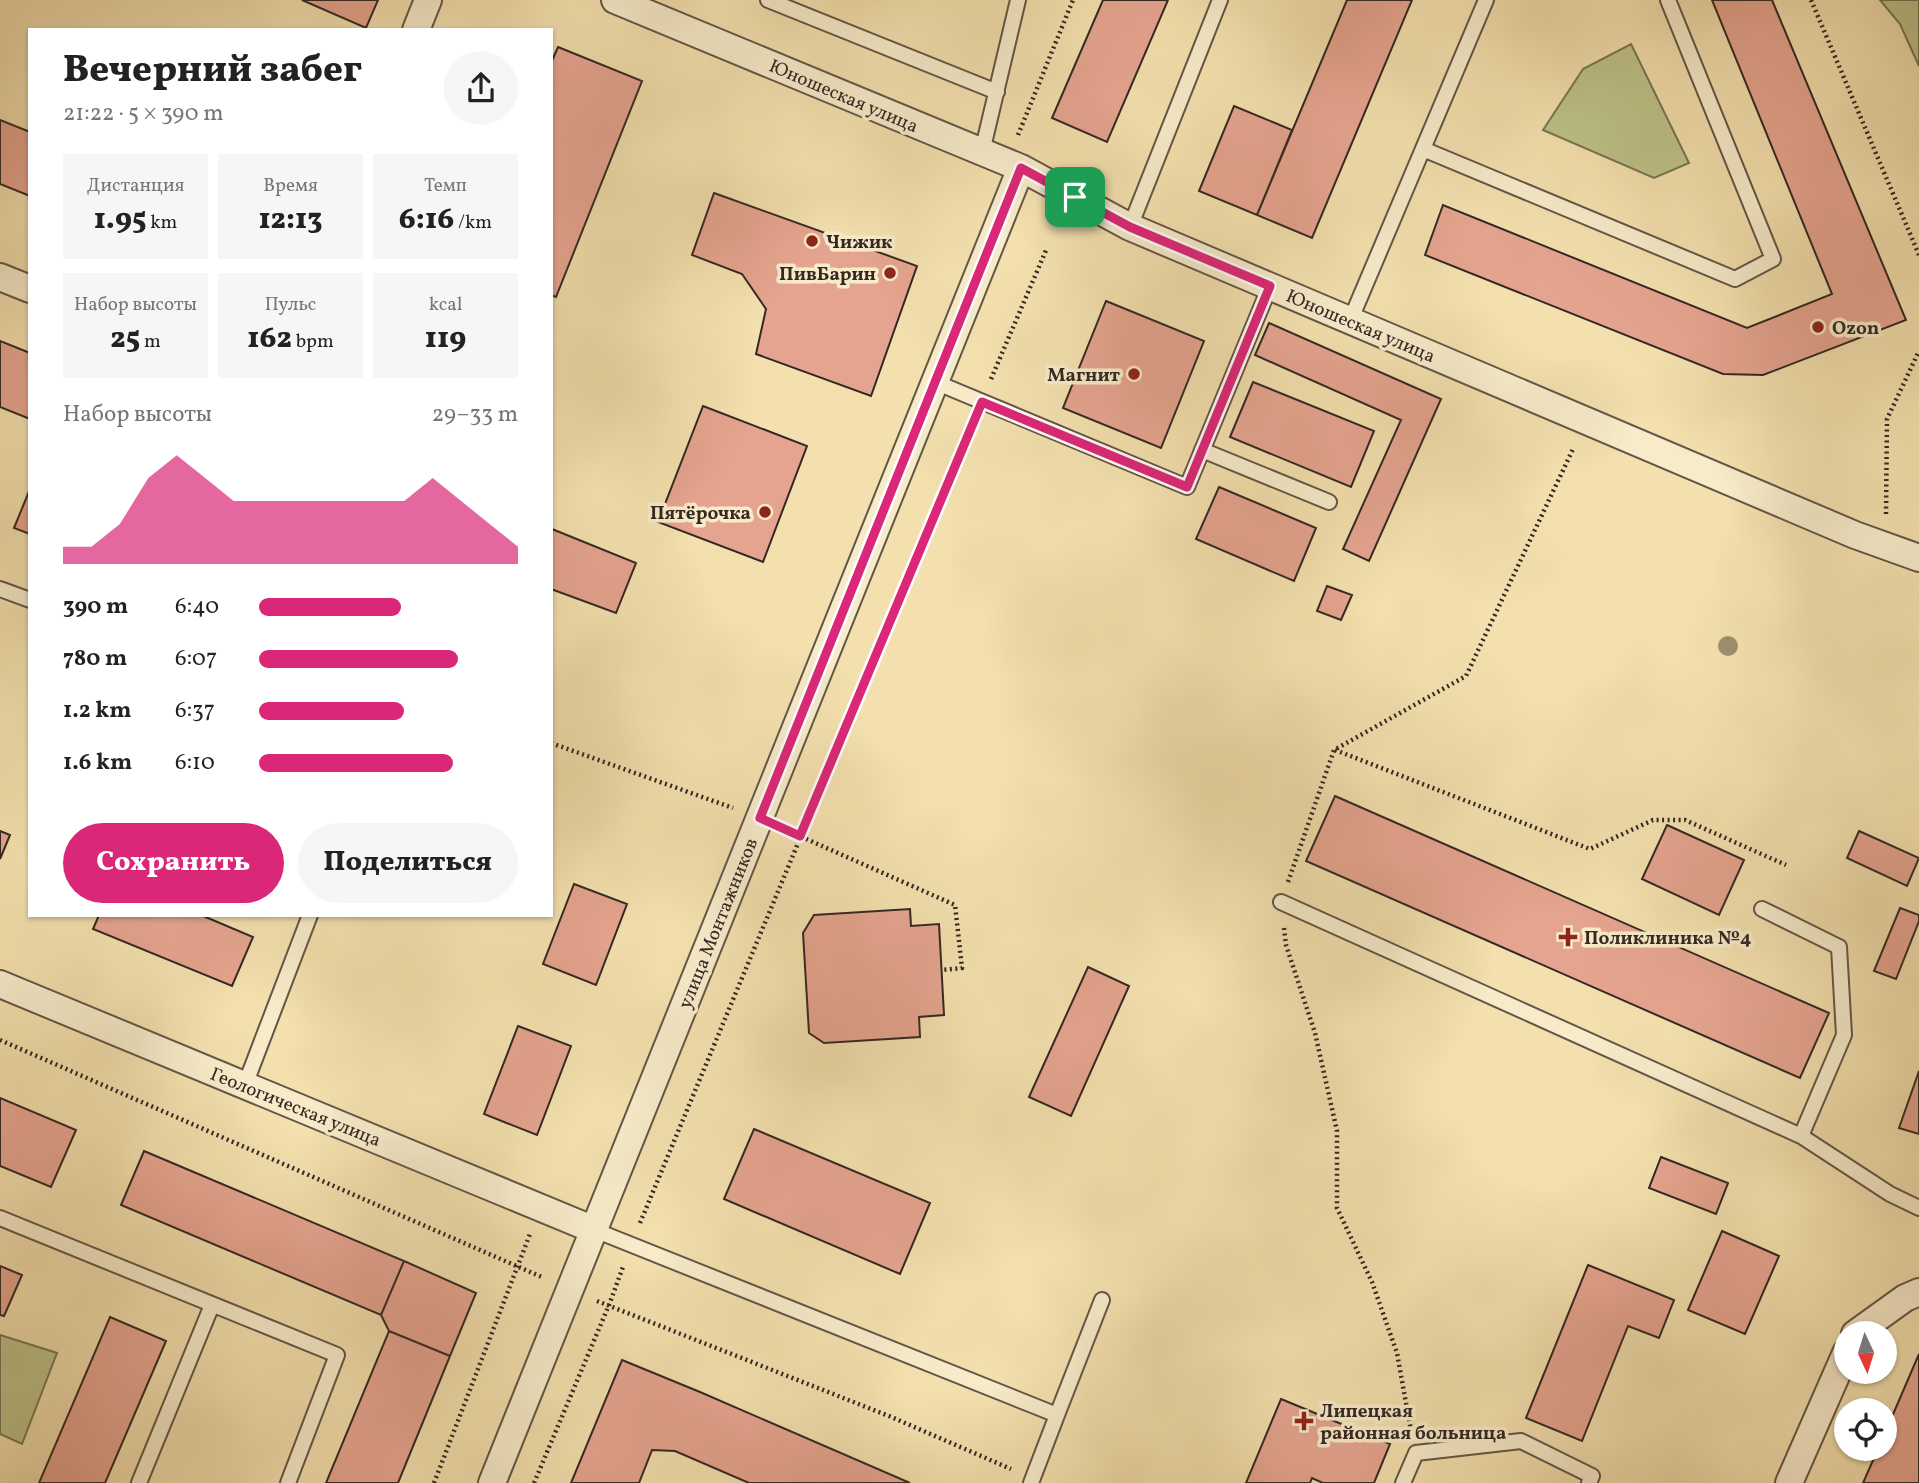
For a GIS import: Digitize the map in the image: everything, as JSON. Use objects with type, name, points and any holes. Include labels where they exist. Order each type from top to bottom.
[{"type":"street","points":[[417,28],[428,0]]},
{"type":"street","name":"Юношеская улица","points":[[615,0],[1014,165],[1130,227],[1586,421],[1919,558]]},
{"type":"street","name":"улица Монтажников","points":[[492,1483],[935,382],[1014,165]]},
{"type":"street","points":[[0,277],[28,288]]},
{"type":"street","name":"Геологическая улица","points":[[0,984],[592,1229]]},
{"type":"street","points":[[1873,1321],[1905,1298],[1919,1292]]},
{"type":"street","points":[[1789,1483],[1834,1380]]},
{"type":"lane","points":[[768,0],[997,92]]},
{"type":"lane","points":[[982,152],[1018,0]]},
{"type":"lane","points":[[1130,227],[1220,0]]},
{"type":"lane","points":[[1423,149],[1735,279],[1773,259],[1668,0]]},
{"type":"lane","points":[[1350,321],[1481,4]]},
{"type":"lane","points":[[935,382],[1187,487],[1270,286]]},
{"type":"lane","points":[[1202,450],[1329,502]]},
{"type":"lane","points":[[0,589],[28,599]]},
{"type":"lane","points":[[1281,902],[1801,1136],[1890,1194],[1919,1208]]},
{"type":"lane","points":[[1762,909],[1839,947],[1844,1035],[1801,1136]]},
{"type":"lane","points":[[245,1085],[309,917]]},
{"type":"lane","points":[[0,1218],[337,1355],[288,1483]]},
{"type":"lane","points":[[592,1229],[1057,1415]]},
{"type":"lane","points":[[1032,1481],[1102,1300]]},
{"type":"lane","points":[[139,1483],[212,1305]]},
{"type":"lane","points":[[1403,1483],[1416,1453],[1521,1441],[1592,1476],[1589,1483]]},
{"type":"path","points":[[1014,165],[1073,0]]},
{"type":"path","points":[[1811,0],[1919,255]]},
{"type":"path","points":[[534,1483],[800,836],[1047,248]]},
{"type":"path","points":[[1886,546],[1887,419],[1919,351]]},
{"type":"path","points":[[1416,1453],[1397,1353],[1372,1282],[1337,1208],[1337,1132],[1315,1033],[1286,945],[1281,902],[1334,750],[1466,676],[1586,421]]},
{"type":"path","points":[[553,744],[760,818],[955,905],[962,968],[942,970]]},
{"type":"path","points":[[1334,750],[1590,849],[1653,820],[1685,820],[1786,865]]},
{"type":"path","points":[[0,1040],[609,1306],[889,1416],[1032,1481]]},
{"type":"path","points":[[434,1483],[540,1207]]},
{"type":"green space","points":[[1880,0],[1919,0],[1919,66],[1900,24]]},
{"type":"green space","points":[[1631,44],[1689,163],[1654,178],[1543,130],[1583,69]]},
{"type":"green space","points":[[0,1335],[57,1353],[22,1444],[0,1434]]},
{"type":"building","points":[[302,0],[378,0],[366,28]]},
{"type":"building","points":[[1103,0],[1168,0],[1107,142],[1052,118]]},
{"type":"building","points":[[1347,0],[1412,0],[1312,238],[1257,215]]},
{"type":"building","points":[[1712,0],[1772,0],[1906,320],[1763,375],[1723,374],[1425,255],[1443,205],[1747,328],[1832,294]]},
{"type":"building","points":[[558,47],[642,81],[556,297],[553,296],[553,58]]},
{"type":"building","points":[[1234,106],[1292,130],[1257,215],[1199,191]]},
{"type":"building","points":[[0,120],[28,131],[28,195],[0,184]]},
{"type":"building","points":[[714,193],[917,266],[871,396],[756,354],[766,309],[742,274],[692,255]]},
{"type":"building","name":"Магнит","points":[[1106,301],[1204,341],[1161,448],[1063,408]]},
{"type":"building","points":[[1269,323],[1441,399],[1369,561],[1343,549],[1401,420],[1255,355]]},
{"type":"building","points":[[0,341],[28,352],[28,418],[0,407]]},
{"type":"building","points":[[1253,382],[1374,431],[1351,487],[1230,437]]},
{"type":"building","points":[[703,406],[807,446],[763,562],[658,522]]},
{"type":"building","points":[[1219,487],[1316,528],[1294,581],[1196,539]]},
{"type":"building","points":[[28,494],[28,533],[14,528]]},
{"type":"building","points":[[553,529],[636,563],[616,613],[553,590]]},
{"type":"building","points":[[1327,586],[1352,595],[1341,620],[1317,611]]},
{"type":"building","name":"Поликлиника №4","points":[[1335,796],[1829,1013],[1800,1078],[1306,861]]},
{"type":"building","points":[[1667,825],[1744,860],[1719,915],[1642,879]]},
{"type":"building","points":[[0,831],[10,835],[0,859]]},
{"type":"building","points":[[1859,831],[1919,858],[1907,886],[1847,858]]},
{"type":"building","points":[[574,884],[627,904],[596,985],[543,964]]},
{"type":"building","points":[[1900,908],[1919,915],[1919,921],[1896,979],[1874,971]]},
{"type":"building","points":[[910,909],[911,926],[939,924],[944,1015],[919,1017],[920,1037],[824,1043],[809,1033],[803,933],[814,915]]},
{"type":"building","points":[[98,917],[206,917],[253,937],[232,986],[93,929]]},
{"type":"building","points":[[1088,967],[1129,986],[1071,1116],[1029,1097]]},
{"type":"building","points":[[518,1026],[571,1046],[537,1135],[484,1114]]},
{"type":"building","points":[[1919,1071],[1919,1134],[1899,1128]]},
{"type":"building","points":[[0,1098],[76,1130],[51,1187],[0,1166]]},
{"type":"building","points":[[754,1129],[930,1203],[900,1274],[724,1199]]},
{"type":"building","points":[[144,1151],[404,1261],[381,1315],[121,1205]]},
{"type":"building","points":[[1661,1157],[1728,1183],[1716,1214],[1649,1188]]},
{"type":"building","points":[[1722,1231],[1779,1256],[1745,1334],[1688,1310]]},
{"type":"building","points":[[404,1261],[476,1293],[450,1356],[389,1331],[381,1315]]},
{"type":"building","points":[[1588,1265],[1674,1300],[1659,1338],[1628,1326],[1582,1441],[1526,1418]]},
{"type":"building","points":[[0,1266],[22,1275],[4,1316],[0,1315]]},
{"type":"building","points":[[110,1317],[166,1341],[105,1483],[39,1483]]},
{"type":"building","points":[[389,1331],[450,1356],[398,1483],[326,1483]]},
{"type":"building","points":[[1919,1354],[1919,1483],[1863,1483],[1873,1461],[1897,1461],[1897,1405]]},
{"type":"building","points":[[622,1360],[910,1483],[749,1483],[675,1451],[652,1450],[639,1483],[571,1483]]},
{"type":"building","name":"Липецкая районная больница","points":[[1281,1399],[1390,1444],[1374,1483],[1323,1483],[1312,1478],[1310,1483],[1246,1483]]},
{"type":"place","name":"Чижик","points":[[812,241]]},
{"type":"place","name":"ПивБарин","points":[[890,273]]},
{"type":"place","name":"Ozon","points":[[1818,327]]},
{"type":"place","name":"Магнит","points":[[1134,374]]},
{"type":"place","name":"Пятёрочка","points":[[765,512]]},
{"type":"place","name":"Поликлиника №4","points":[[1568,937]]},
{"type":"place","name":"Липецкая районная больница","points":[[1304,1421]]},
{"type":"route","points":[[1021,168],[1075,197],[1130,227],[1270,286],[1187,487],[982,402],[800,836],[760,818],[1021,168]]}]
